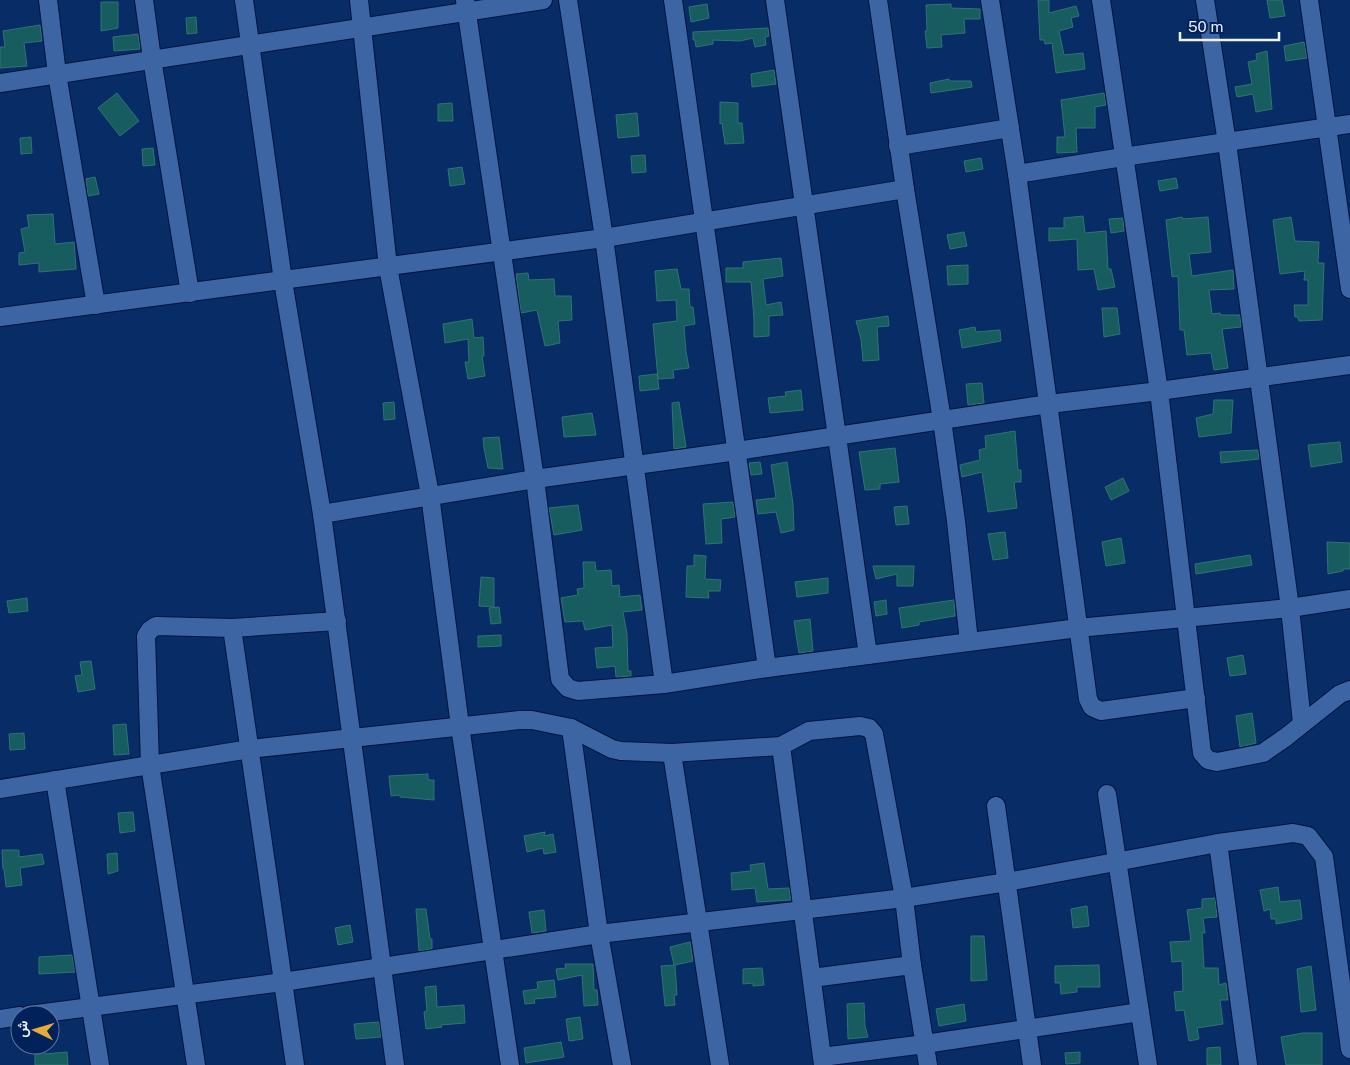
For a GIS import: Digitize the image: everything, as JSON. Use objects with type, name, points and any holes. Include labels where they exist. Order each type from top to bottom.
[{"type":"street","points":[[48,0],[57,74],[96,305]]},
{"type":"street","points":[[144,0],[190,293]]},
{"type":"street","points":[[244,0],[283,281],[322,514],[395,1065]]},
{"type":"street","points":[[359,0],[388,267],[430,495],[506,1064]]},
{"type":"street","points":[[0,82],[251,45],[363,26],[466,5],[543,0]]},
{"type":"street","points":[[568,0],[604,238],[664,684]]},
{"type":"street","points":[[673,0],[767,668]]},
{"type":"street","points":[[775,0],[868,655]]},
{"type":"street","points":[[878,0],[898,146],[942,420],[969,642]]},
{"type":"street","points":[[990,0],[1017,174],[1088,699],[1092,707],[1101,711],[1196,698]]},
{"type":"street","points":[[1101,0],[1159,391],[1202,753],[1208,760],[1217,762],[1263,753],[1340,694],[1350,690]]},
{"type":"street","points":[[1205,0],[1227,143],[1290,608],[1302,723]]},
{"type":"street","points":[[1309,0],[1350,289]]},
{"type":"street","points":[[466,5],[535,479],[560,679],[568,688],[578,691],[664,684],[767,668],[1078,628],[1186,616],[1290,608],[1350,599]]},
{"type":"street","points":[[1017,174],[1123,156],[1227,143],[1350,124]]},
{"type":"street","points":[[898,146],[1010,128]]},
{"type":"street","points":[[0,317],[604,238],[905,190]]},
{"type":"street","points":[[322,514],[535,479],[1049,404],[1350,365]]},
{"type":"street","points":[[196,1065],[150,765],[146,636],[156,626],[232,628],[337,622]]},
{"type":"street","points":[[232,628],[295,1065]]},
{"type":"street","points":[[0,789],[250,749],[532,720],[571,728],[617,750],[672,753],[781,746],[809,730],[860,726],[869,728],[874,734],[904,898],[912,965],[928,1065]]},
{"type":"street","points":[[571,728],[600,934],[622,1065]]},
{"type":"street","points":[[781,746],[822,1061],[1140,1012]]},
{"type":"street","points":[[672,753],[720,1065]]},
{"type":"street","points":[[55,780],[100,1065]]},
{"type":"street","points":[[1108,794],[1148,1065]]},
{"type":"street","points":[[996,806],[1032,1065]]},
{"type":"street","points":[[60,1010],[283,982],[600,934],[904,898],[1007,882],[1218,843],[1293,834],[1308,836],[1324,857],[1350,1049]]},
{"type":"street","points":[[1218,843],[1248,1065]]},
{"type":"street","points":[[812,978],[912,965]]},
{"type":"building","points":[[1038,0],[1049,0],[1049,13],[1076,6],[1079,16],[1071,18],[1073,27],[1059,31],[1064,55],[1083,53],[1085,69],[1056,73],[1052,43],[1045,44],[1044,40],[1040,40]]},
{"type":"building","points":[[1267,0],[1282,0],[1285,16],[1270,18]]},
{"type":"building","points":[[101,2],[118,2],[118,28],[101,31]]},
{"type":"building","points":[[707,4],[709,18],[691,22],[689,7]]},
{"type":"building","points":[[951,4],[951,8],[980,9],[980,19],[964,19],[965,33],[941,35],[942,47],[927,48],[925,31],[927,31],[926,5]]},
{"type":"building","points":[[196,17],[197,33],[187,34],[186,18]]},
{"type":"building","points":[[40,25],[42,41],[24,43],[27,66],[0,68],[0,47],[5,47],[3,31]]},
{"type":"building","points":[[768,28],[769,36],[765,37],[766,45],[755,47],[753,38],[740,41],[713,40],[713,44],[696,47],[695,40],[693,40],[693,32]]},
{"type":"building","points":[[138,34],[140,49],[114,51],[113,37]]},
{"type":"building","points":[[1304,42],[1307,58],[1286,61],[1284,46]]},
{"type":"building","points":[[1267,51],[1272,109],[1256,112],[1253,94],[1237,97],[1235,87],[1252,84],[1248,62],[1257,60],[1256,54]]},
{"type":"building","points":[[774,70],[776,84],[752,87],[751,74]]},
{"type":"building","points":[[949,79],[950,81],[971,81],[972,87],[931,93],[930,83]]},
{"type":"building","points":[[117,93],[139,121],[120,136],[98,108]]},
{"type":"building","points":[[1104,93],[1106,105],[1095,107],[1095,128],[1076,128],[1077,152],[1057,153],[1057,137],[1065,137],[1061,100]]},
{"type":"building","points":[[720,102],[738,103],[738,123],[742,123],[744,143],[725,144],[722,123],[720,124]]},
{"type":"building","points":[[452,103],[453,121],[438,121],[438,104]]},
{"type":"building","points":[[637,113],[639,136],[618,138],[616,115]]},
{"type":"building","points":[[31,137],[32,153],[21,154],[20,138]]},
{"type":"building","points":[[153,148],[155,165],[143,166],[142,149]]},
{"type":"building","points":[[645,155],[646,172],[632,173],[631,156]]},
{"type":"building","points":[[981,158],[983,169],[966,172],[964,161]]},
{"type":"building","points":[[462,167],[465,184],[450,186],[448,169]]},
{"type":"building","points":[[95,177],[99,194],[88,196],[86,179]]},
{"type":"building","points":[[1176,178],[1178,188],[1160,191],[1158,181]]},
{"type":"building","points":[[53,214],[55,244],[74,242],[76,269],[39,272],[39,263],[19,265],[19,253],[25,252],[21,229],[29,227],[27,215]]},
{"type":"building","points":[[1083,216],[1085,233],[1106,231],[1108,269],[1111,269],[1115,287],[1098,290],[1094,269],[1078,270],[1077,239],[1049,241],[1049,228],[1064,228],[1064,218]]},
{"type":"building","points":[[1182,217],[1183,219],[1208,217],[1211,252],[1189,254],[1192,276],[1233,270],[1234,289],[1209,290],[1212,314],[1240,315],[1241,327],[1222,329],[1228,368],[1214,370],[1211,353],[1187,355],[1184,330],[1180,330],[1178,276],[1172,277],[1166,220]]},
{"type":"building","points":[[1291,217],[1295,241],[1319,242],[1318,263],[1324,263],[1322,320],[1299,321],[1298,317],[1295,317],[1294,305],[1308,305],[1308,280],[1304,280],[1305,271],[1280,274],[1273,220]]},
{"type":"building","points":[[1123,218],[1124,231],[1111,233],[1109,219]]},
{"type":"building","points":[[964,232],[967,246],[950,249],[947,235]]},
{"type":"building","points":[[781,258],[783,276],[763,279],[766,305],[781,302],[783,315],[769,316],[769,336],[754,337],[751,282],[726,282],[726,268],[743,268],[743,262]]},
{"type":"building","points":[[968,265],[968,284],[948,285],[947,266]]},
{"type":"building","points":[[677,269],[681,289],[689,289],[690,307],[693,307],[695,324],[684,326],[689,368],[673,370],[674,378],[658,379],[653,324],[677,321],[676,300],[657,301],[655,271]]},
{"type":"building","points":[[528,273],[529,280],[554,279],[555,296],[571,296],[572,320],[558,321],[560,343],[545,346],[537,310],[521,313],[516,274]]},
{"type":"building","points":[[1102,308],[1117,308],[1120,334],[1104,337]]},
{"type":"building","points":[[888,316],[889,326],[877,327],[879,360],[863,361],[861,339],[856,321]]},
{"type":"building","points":[[472,319],[474,338],[483,337],[484,356],[482,356],[485,376],[468,379],[465,362],[469,362],[468,339],[445,343],[443,324]]},
{"type":"building","points":[[975,327],[976,332],[1000,330],[1001,341],[962,348],[959,330]]},
{"type":"building","points":[[657,374],[659,389],[640,391],[639,376]]},
{"type":"building","points":[[982,383],[984,403],[968,405],[966,384]]},
{"type":"building","points":[[801,390],[803,410],[770,413],[768,398],[786,396],[785,392]]},
{"type":"building","points":[[1214,400],[1233,400],[1231,433],[1199,437],[1196,418],[1213,414]]},
{"type":"building","points":[[394,402],[395,419],[384,420],[383,403]]},
{"type":"building","points":[[679,402],[686,447],[674,449],[672,403]]},
{"type":"building","points":[[592,413],[596,435],[564,437],[562,417]]},
{"type":"building","points":[[1015,431],[1018,470],[1021,470],[1021,482],[1014,482],[1017,508],[988,512],[982,472],[962,477],[960,465],[980,460],[979,450],[986,448],[985,436]]},
{"type":"building","points":[[499,437],[503,469],[488,468],[483,438]]},
{"type":"building","points":[[1340,442],[1342,462],[1311,467],[1308,445]]},
{"type":"building","points":[[895,448],[899,482],[880,484],[880,489],[865,490],[859,452]]},
{"type":"building","points":[[1258,450],[1259,459],[1221,463],[1220,452]]},
{"type":"building","points":[[760,462],[762,474],[751,475],[749,463]]},
{"type":"building","points":[[787,462],[793,504],[794,530],[781,533],[776,512],[758,514],[756,500],[776,498],[771,465]]},
{"type":"building","points":[[1123,478],[1129,491],[1111,500],[1105,487]]},
{"type":"building","points":[[733,502],[735,517],[721,519],[722,543],[706,544],[703,504]]},
{"type":"building","points":[[578,505],[582,530],[554,535],[549,508]]},
{"type":"building","points":[[907,506],[909,524],[896,525],[894,507]]},
{"type":"building","points":[[1005,532],[1008,558],[993,560],[988,534]]},
{"type":"building","points":[[1121,538],[1125,563],[1106,566],[1102,542]]},
{"type":"building","points":[[1327,542],[1350,543],[1350,569],[1343,569],[1343,571],[1328,574]]},
{"type":"building","points":[[694,555],[706,556],[705,579],[721,580],[720,591],[708,591],[709,598],[686,597],[687,566],[694,566]]},
{"type":"building","points":[[1250,555],[1252,565],[1196,574],[1195,564]]},
{"type":"building","points":[[583,562],[595,562],[596,571],[611,570],[612,586],[619,585],[620,597],[640,595],[642,610],[623,612],[627,634],[628,671],[631,671],[631,676],[616,677],[615,666],[597,668],[595,648],[613,647],[612,625],[585,630],[583,621],[565,622],[561,598],[578,595],[577,589],[584,588]]},
{"type":"building","points":[[873,566],[914,566],[913,586],[897,586],[897,574],[876,579]]},
{"type":"building","points":[[481,577],[494,578],[494,607],[479,606]]},
{"type":"building","points":[[828,578],[828,593],[797,597],[795,582]]},
{"type":"building","points":[[27,598],[28,611],[9,613],[7,601]]},
{"type":"building","points":[[886,600],[887,614],[876,616],[874,602]]},
{"type":"building","points":[[954,600],[955,616],[919,622],[919,625],[902,628],[899,608]]},
{"type":"building","points":[[499,607],[501,623],[491,624],[489,608]]},
{"type":"building","points":[[810,619],[813,651],[799,653],[794,621]]},
{"type":"building","points":[[501,635],[501,646],[478,647],[478,636]]},
{"type":"building","points":[[1243,655],[1246,674],[1230,676],[1227,658]]},
{"type":"building","points":[[91,661],[95,689],[78,692],[75,676],[82,675],[80,662]]},
{"type":"building","points":[[1252,713],[1256,743],[1240,747],[1236,716]]},
{"type":"building","points":[[126,724],[129,754],[114,755],[113,725]]},
{"type":"building","points":[[24,733],[25,749],[10,750],[9,734]]},
{"type":"building","points":[[428,774],[428,780],[434,780],[434,800],[400,797],[400,795],[391,796],[389,776]]},
{"type":"building","points":[[133,812],[135,831],[120,833],[118,813]]},
{"type":"building","points":[[545,832],[544,836],[553,834],[556,852],[544,854],[543,848],[527,852],[524,836]]},
{"type":"building","points":[[2,850],[19,850],[19,857],[42,854],[44,864],[20,868],[22,885],[6,887]]},
{"type":"building","points":[[117,853],[118,871],[108,874],[107,854]]},
{"type":"building","points":[[764,863],[768,889],[789,888],[791,900],[757,902],[755,888],[732,890],[731,873],[751,871],[750,865]]},
{"type":"building","points":[[1278,887],[1280,902],[1300,900],[1302,919],[1276,924],[1276,919],[1271,919],[1270,909],[1264,911],[1260,890]]},
{"type":"building","points":[[1215,898],[1217,917],[1203,918],[1205,933],[1202,933],[1204,968],[1218,968],[1219,985],[1226,983],[1228,1000],[1220,1000],[1223,1024],[1197,1028],[1199,1039],[1189,1041],[1184,1010],[1176,1011],[1174,992],[1183,991],[1182,961],[1172,962],[1170,942],[1191,941],[1187,910],[1202,908],[1202,899]]},
{"type":"building","points":[[1087,906],[1089,926],[1073,928],[1071,909]]},
{"type":"building","points":[[416,909],[426,909],[432,949],[419,951]]},
{"type":"building","points":[[544,910],[546,931],[532,933],[529,912]]},
{"type":"building","points":[[350,925],[353,942],[338,945],[335,928]]},
{"type":"building","points":[[971,936],[984,936],[987,980],[971,981]]},
{"type":"building","points":[[690,942],[693,961],[675,965],[677,995],[674,995],[675,1005],[665,1006],[661,966],[674,965],[670,947]]},
{"type":"building","points":[[72,955],[75,972],[39,974],[39,957]]},
{"type":"building","points":[[565,964],[593,964],[594,990],[597,990],[598,1005],[584,1006],[582,975],[558,980],[556,969],[566,968]]},
{"type":"building","points":[[1099,965],[1100,987],[1077,987],[1077,992],[1061,994],[1060,983],[1055,983],[1055,966]]},
{"type":"building","points":[[1311,966],[1316,1010],[1301,1012],[1297,969]]},
{"type":"building","points":[[762,968],[764,985],[753,986],[753,983],[743,984],[743,969]]},
{"type":"building","points":[[554,980],[556,997],[534,999],[535,1003],[525,1004],[523,991],[538,989],[537,982]]},
{"type":"building","points":[[436,986],[437,1007],[464,1005],[465,1023],[441,1025],[442,1027],[426,1029],[424,1012],[427,1011],[425,987]]},
{"type":"building","points":[[864,1003],[865,1026],[868,1037],[848,1039],[847,1004]]},
{"type":"building","points":[[964,1004],[966,1021],[939,1026],[936,1009]]},
{"type":"building","points":[[580,1017],[583,1039],[569,1041],[566,1019]]},
{"type":"building","points":[[379,1022],[381,1037],[356,1039],[354,1024]]},
{"type":"building","points":[[1303,1033],[1322,1033],[1322,1065],[1286,1065],[1281,1037]]},
{"type":"building","points":[[561,1042],[564,1057],[526,1063],[524,1048]]},
{"type":"building","points":[[1220,1047],[1221,1065],[1207,1065],[1207,1048]]},
{"type":"building","points":[[67,1052],[68,1065],[35,1065],[35,1055],[60,1055],[60,1053]]},
{"type":"building","points":[[1080,1052],[1080,1063],[1066,1064],[1065,1053]]}]
